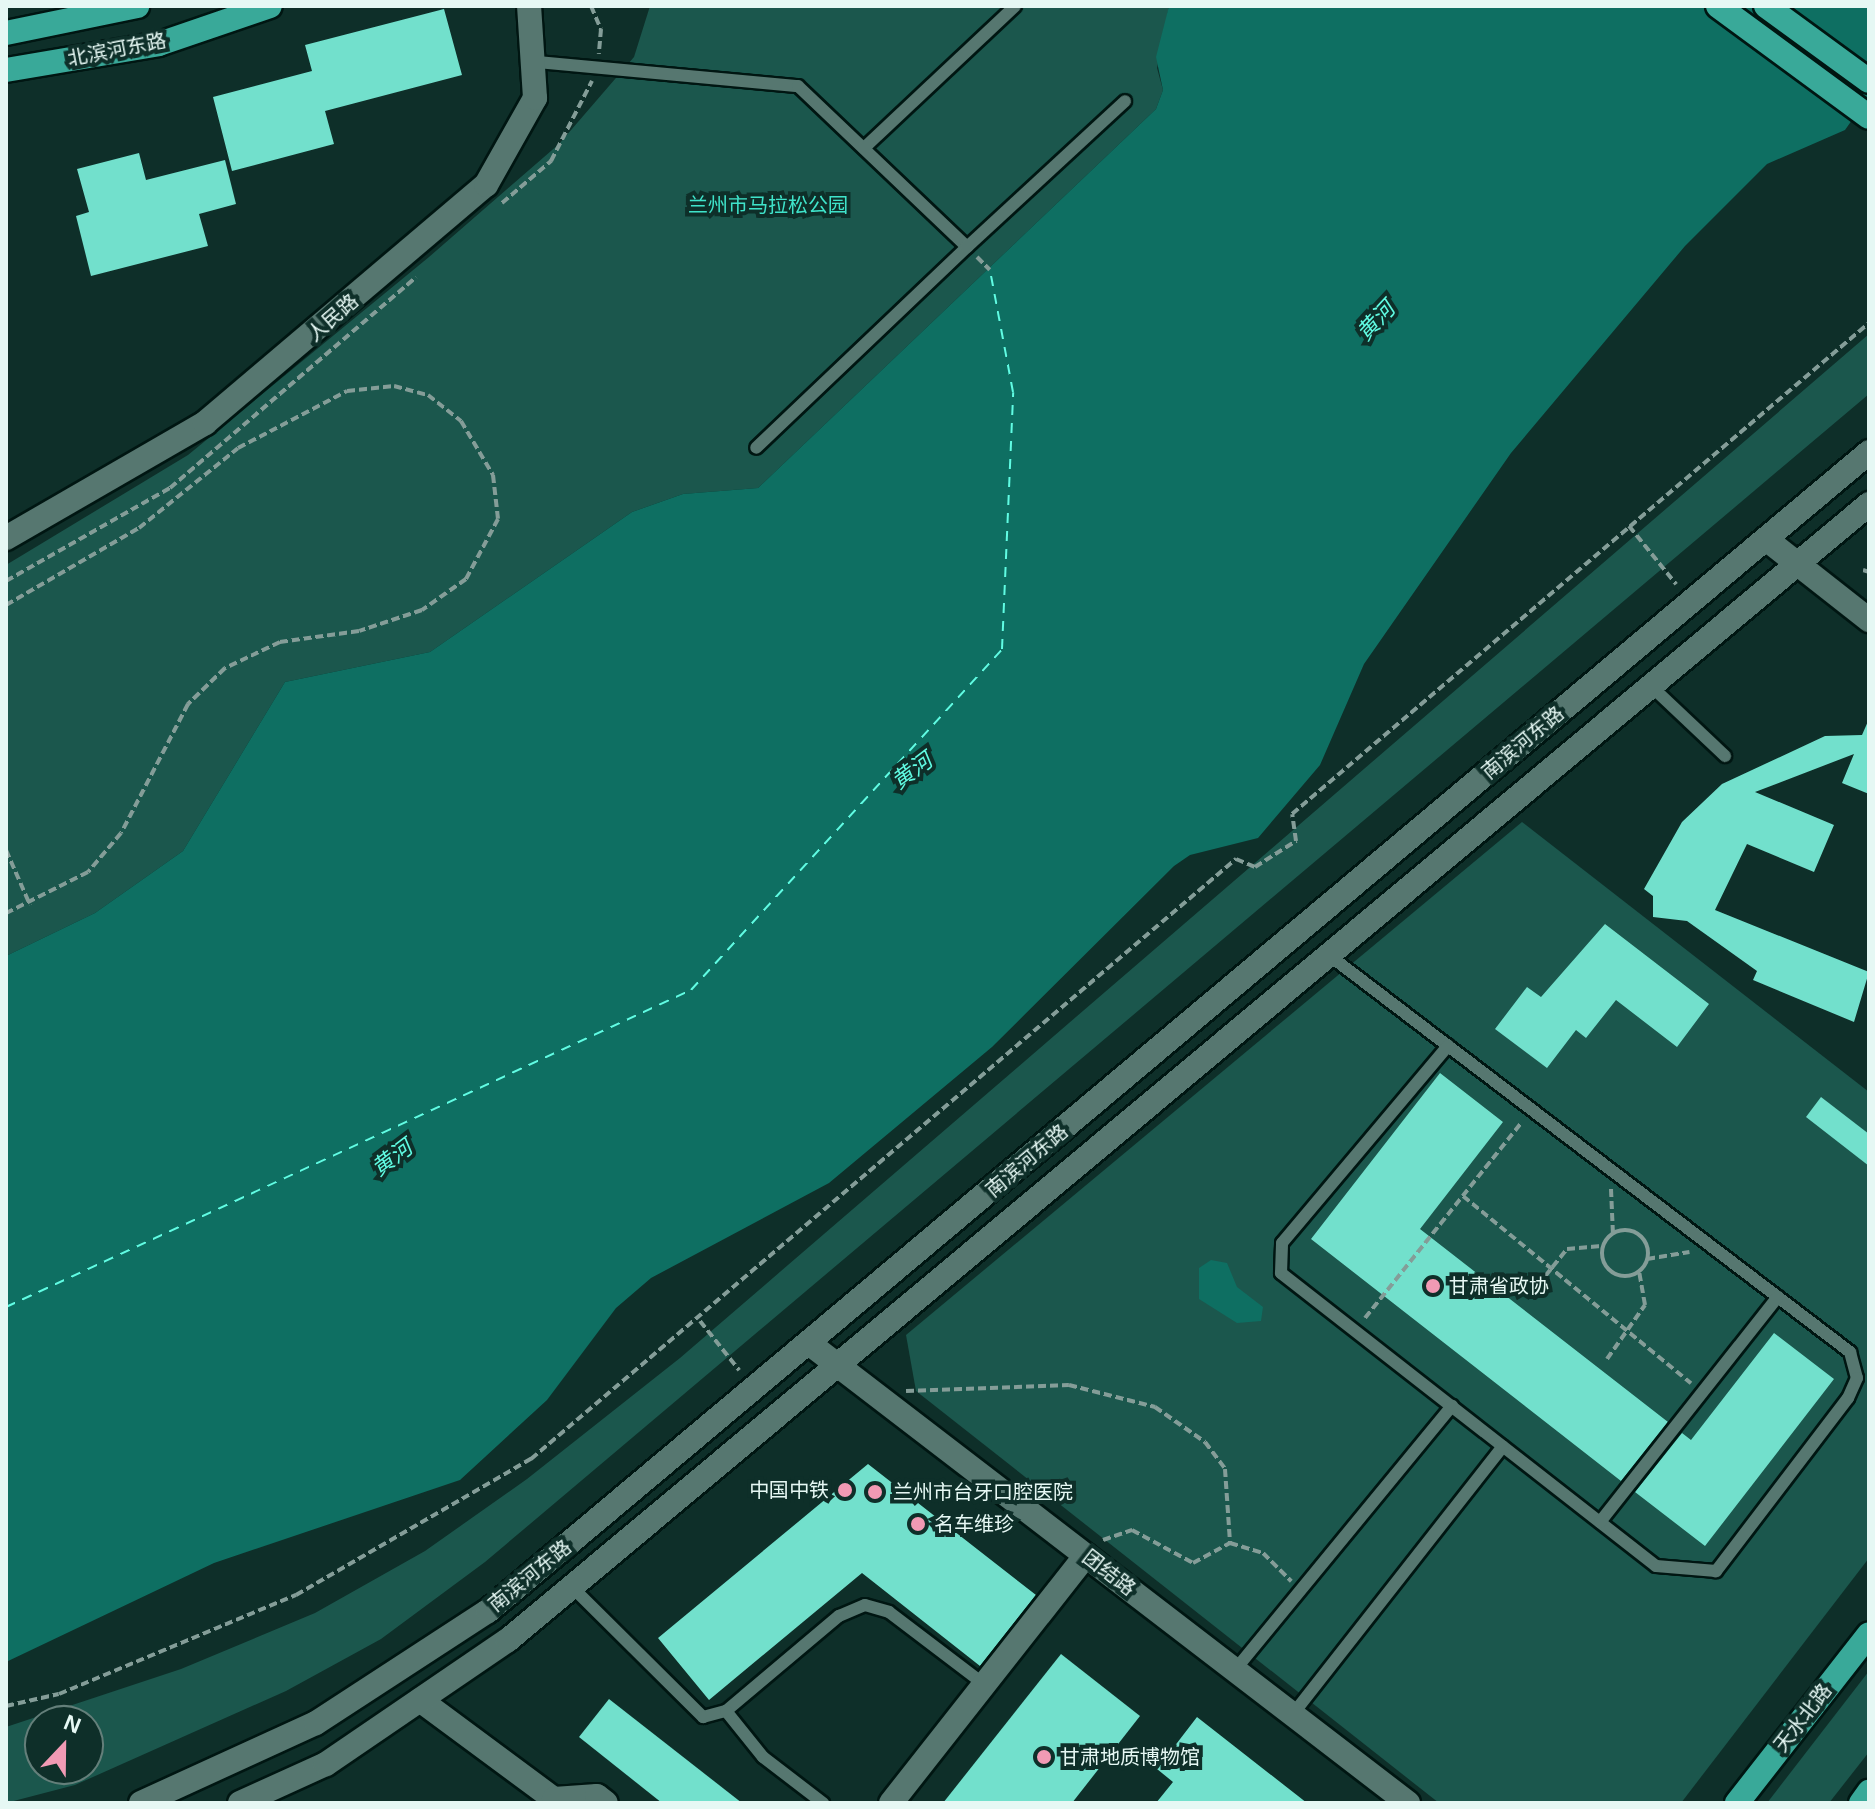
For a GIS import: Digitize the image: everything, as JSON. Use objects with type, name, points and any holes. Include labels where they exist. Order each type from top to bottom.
[{"type":"main road","name":"北滨河东路","points":[[6,33],[137,6]]},
{"type":"main road","name":"北滨河东路","points":[[6,70],[159,44],[270,6]]},
{"type":"main road","name":"人民路","points":[[6,538],[205,423],[486,185],[522,129],[538,62],[529,6]]},
{"type":"main road","points":[[1718,6],[1869,117]]},
{"type":"main road","points":[[1766,6],[1869,81]]},
{"type":"main road","name":"南滨河东路","points":[[141,1803],[316,1723],[488,1611],[810,1344],[1869,452]]},
{"type":"main road","name":"南滨河东路","points":[[240,1803],[326,1764],[420,1700],[572,1587],[841,1367],[1869,504]]},
{"type":"main road","points":[[1766,539],[1869,620]]},
{"type":"main road","name":"团结路","points":[[810,1344],[1408,1803]]},
{"type":"main road","points":[[891,1803],[1086,1555]]},
{"type":"main road","name":"天水北路","points":[[1737,1803],[1869,1634]]},
{"type":"main road","points":[[420,1700],[553,1801],[597,1796],[606,1803]]},
{"type":"main road","points":[[1861,1803],[1869,1792]]},
{"type":"lane","points":[[864,148],[1015,6]]},
{"type":"lane","points":[[538,62],[798,86],[967,247]]},
{"type":"lane","points":[[756,448],[1125,101]]},
{"type":"lane","points":[[1651,686],[1725,756]]},
{"type":"lane","points":[[1330,956],[1850,1352],[1857,1378],[1716,1571],[1656,1566],[1281,1273],[1282,1243],[1448,1046]]},
{"type":"lane","points":[[1600,1522],[1778,1297]]},
{"type":"lane","points":[[1235,1670],[1452,1406]]},
{"type":"lane","points":[[1293,1714],[1503,1446]]},
{"type":"lane","points":[[572,1587],[703,1717],[726,1711],[839,1616],[865,1605],[889,1612],[984,1684]]},
{"type":"lane","points":[[726,1711],[763,1757],[823,1803]]},
{"type":"path","points":[[6,1706],[72,1688],[296,1595],[531,1459],[1236,859],[1255,867],[1296,841],[1292,814],[1869,323]]},
{"type":"path","points":[[6,605],[139,528],[238,448],[347,391],[394,386],[428,395],[461,421],[493,475],[498,519],[466,579],[422,610],[359,631],[280,642],[225,668],[188,704],[121,833],[88,872],[30,905],[6,913]]},
{"type":"path","points":[[1629,526],[1691,602]]},
{"type":"path","points":[[6,850],[30,905]]},
{"type":"path","points":[[1355,1330],[1533,1108]]},
{"type":"path","points":[[1530,1295],[1567,1249],[1604,1246],[1613,1234],[1611,1189]]},
{"type":"path","points":[[1463,1196],[1549,1270],[1702,1392]]},
{"type":"path","points":[[1607,1359],[1645,1305],[1639,1271],[1647,1259],[1642,1237],[1613,1234]]},
{"type":"path","points":[[1604,1246],[1612,1271],[1639,1271]]},
{"type":"path","points":[[1647,1259],[1689,1252]]},
{"type":"path","points":[[873,1392],[1069,1385],[1155,1407],[1205,1442],[1225,1469],[1230,1543]]},
{"type":"path","points":[[1086,1555],[1113,1531],[1132,1530],[1193,1563],[1230,1543],[1263,1553],[1300,1590]]},
{"type":"green space","name":"兰州市马拉松公园","points":[[650,6],[1169,6],[1157,68],[1163,90],[1156,109],[758,488],[683,494],[632,512],[430,652],[285,682],[183,851],[95,913],[6,956],[6,565],[188,455],[429,257],[559,144],[634,57]]},
{"type":"green space","points":[[1869,334],[1869,394],[485,1562],[381,1639],[286,1691],[104,1772],[104,1705],[72,1705],[181,1669],[315,1613],[425,1551],[527,1479],[680,1358]]},
{"type":"green space","points":[[1522,822],[1869,1092],[1869,1558],[1681,1803],[1439,1803],[916,1391],[906,1335]]},
{"type":"green space","points":[[1869,1671],[1869,1752],[1829,1803],[1767,1803]]},
{"type":"green space","points":[[24,1721],[24,1785],[75,1785],[6,1803],[6,1727]]},
{"type":"water","name":"黄河","points":[[1169,6],[1869,6],[1869,96],[1845,130],[1767,164],[1685,246],[1511,453],[1364,664],[1320,765],[1258,838],[1190,855],[1174,866],[992,1047],[829,1183],[651,1278],[616,1308],[547,1400],[460,1480],[214,1563],[6,1662],[6,956],[95,913],[183,851],[285,682],[430,652],[632,512],[683,494],[758,488],[1156,109],[1163,90],[1156,57]]},
{"type":"water","points":[[1211,1260],[1227,1263],[1237,1287],[1263,1307],[1261,1321],[1237,1323],[1199,1299],[1199,1268]]},
{"type":"building","points":[[444,9],[462,75],[325,111],[334,144],[232,171],[213,97],[312,71],[305,45]]},
{"type":"building","points":[[139,153],[146,180],[225,160],[236,204],[199,214],[208,246],[91,276],[76,216],[89,212],[77,169]]},
{"type":"building","points":[[1869,719],[1869,794],[1842,783],[1854,754],[1755,792],[1834,825],[1814,872],[1747,844],[1715,910],[1869,972],[1854,1022],[1753,980],[1757,971],[1687,921],[1653,917],[1653,896],[1644,889],[1682,822],[1722,784],[1825,736],[1862,735]]},
{"type":"building","points":[[1605,924],[1709,1004],[1677,1047],[1616,1000],[1586,1038],[1576,1030],[1547,1068],[1495,1029],[1527,987],[1541,997]]},
{"type":"building","name":"甘肃省政协","points":[[1440,1073],[1503,1122],[1420,1229],[1668,1422],[1621,1481],[1311,1239]]},
{"type":"building","points":[[1821,1097],[1869,1134],[1869,1166],[1806,1117]]},
{"type":"building","points":[[1774,1333],[1834,1379],[1705,1546],[1635,1492],[1682,1433],[1691,1440]]},
{"type":"building","points":[[868,1464],[1036,1595],[980,1666],[862,1573],[709,1700],[658,1638]]},
{"type":"building","name":"甘肃地质博物馆","points":[[1061,1654],[1140,1716],[1072,1803],[943,1803]]},
{"type":"building","points":[[609,1699],[742,1803],[662,1803],[579,1737]]},
{"type":"building","points":[[1197,1717],[1307,1803],[1156,1803],[1173,1782],[1157,1769]]},
{"type":"ferry route","points":[[6,1307],[691,990],[1002,649],[1013,392],[990,270]]},
{"type":"place","name":"甘肃省政协","points":[[1433,1286]]},
{"type":"place","name":"中国中铁","points":[[845,1490]]},
{"type":"place","name":"兰州市台牙口腔医院","points":[[875,1492]]},
{"type":"place","name":"名车维珍","points":[[918,1524]]},
{"type":"place","name":"甘肃地质博物馆","points":[[1044,1757]]}]
